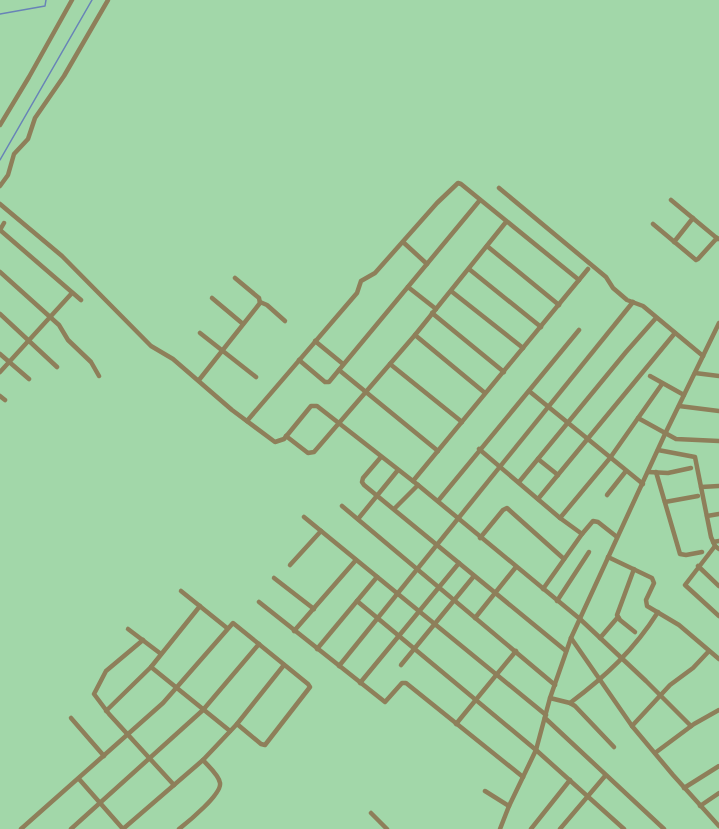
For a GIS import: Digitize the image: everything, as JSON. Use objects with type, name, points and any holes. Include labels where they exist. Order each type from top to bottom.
[{"type":"street","points":[[0,125],[30,77],[72,0]]},
{"type":"street","points":[[0,186],[8,175],[14,154],[28,139],[35,118],[64,76],[108,0]]},
{"type":"street","points":[[247,421],[357,293],[361,281],[375,273],[437,203],[456,184],[461,184],[579,280]]},
{"type":"street","points":[[499,188],[606,277],[615,290],[629,301],[641,305],[703,356]]},
{"type":"street","points":[[299,360],[326,382],[339,370],[480,200]]},
{"type":"street","points":[[653,224],[697,260],[718,239],[671,200]]},
{"type":"street","points":[[0,204],[62,256],[151,346],[168,356],[275,442],[280,441],[286,436],[313,405],[317,406],[340,423],[438,501],[480,538],[580,619],[691,726]]},
{"type":"street","points":[[674,242],[693,218]]},
{"type":"street","points":[[286,436],[308,453],[312,453],[415,336],[506,222]]},
{"type":"street","points":[[4,223],[0,230],[81,300]]},
{"type":"street","points":[[403,242],[427,264]]},
{"type":"street","points":[[487,246],[559,305]]},
{"type":"street","points":[[468,269],[541,327]]},
{"type":"street","points":[[413,481],[588,269]]},
{"type":"street","points":[[0,272],[59,325],[68,340],[89,359],[99,376]]},
{"type":"street","points":[[235,278],[259,298],[260,302],[267,305],[286,321]]},
{"type":"street","points":[[408,287],[504,372]]},
{"type":"street","points":[[451,291],[523,348]]},
{"type":"street","points":[[0,372],[72,293]]},
{"type":"street","points":[[212,298],[243,324]]},
{"type":"street","points":[[199,380],[260,302]]},
{"type":"street","points":[[339,666],[633,302]]},
{"type":"street","points":[[0,314],[57,367]]},
{"type":"street","points":[[519,482],[626,352],[656,318]]},
{"type":"street","points":[[502,828],[509,806],[536,750],[550,698],[571,638],[678,406],[719,323]]},
{"type":"street","points":[[438,501],[479,449],[579,330]]},
{"type":"street","points":[[200,333],[256,377]]},
{"type":"street","points":[[538,499],[675,333]]},
{"type":"street","points":[[415,336],[485,393]]},
{"type":"street","points":[[316,340],[343,364]]},
{"type":"street","points":[[0,354],[29,379]]},
{"type":"street","points":[[390,364],[462,422]]},
{"type":"street","points":[[339,370],[438,451]]},
{"type":"street","points":[[695,372],[719,376]]},
{"type":"street","points":[[650,376],[684,395]]},
{"type":"street","points":[[560,518],[610,458],[662,384]]},
{"type":"street","points":[[529,391],[643,484]]},
{"type":"street","points":[[0,396],[5,400]]},
{"type":"street","points":[[678,406],[719,411]]},
{"type":"street","points":[[638,418],[676,439],[719,442]]},
{"type":"street","points":[[479,449],[560,518],[582,534]]},
{"type":"street","points":[[658,450],[694,456],[707,516],[716,546]]},
{"type":"street","points":[[381,457],[362,481],[364,485],[566,651]]},
{"type":"street","points":[[538,459],[558,475]]},
{"type":"street","points":[[648,472],[668,473],[691,468]]},
{"type":"street","points":[[358,519],[398,470]]},
{"type":"street","points":[[607,495],[626,471]]},
{"type":"street","points":[[656,472],[680,554],[686,555],[702,552]]},
{"type":"street","points":[[394,509],[418,485]]},
{"type":"street","points":[[701,487],[719,486]]},
{"type":"street","points":[[665,502],[698,496]]},
{"type":"street","points":[[342,506],[555,685]]},
{"type":"street","points":[[480,538],[503,510],[507,508],[564,559]]},
{"type":"street","points":[[707,516],[719,514]]},
{"type":"street","points":[[304,517],[545,716],[605,776],[664,829]]},
{"type":"street","points":[[543,589],[582,534],[594,521],[617,537]]},
{"type":"street","points":[[290,565],[321,531]]},
{"type":"street","points":[[719,541],[685,583],[685,586],[719,616]]},
{"type":"street","points":[[557,601],[589,552]]},
{"type":"street","points":[[608,557],[654,579],[654,584],[645,602],[647,606],[679,625],[719,659]]},
{"type":"street","points":[[294,631],[356,560]]},
{"type":"street","points":[[360,683],[459,563]]},
{"type":"street","points":[[698,566],[719,586]]},
{"type":"street","points":[[475,618],[516,567]]},
{"type":"street","points":[[600,638],[618,617],[634,569]]},
{"type":"street","points":[[401,665],[453,599],[474,576]]},
{"type":"street","points":[[317,649],[377,577]]},
{"type":"street","points":[[274,578],[314,609]]},
{"type":"street","points":[[181,590],[227,628]]},
{"type":"street","points":[[357,601],[536,750],[624,829]]},
{"type":"street","points":[[259,602],[385,702],[402,683],[406,683],[523,777]]},
{"type":"street","points":[[106,711],[152,668],[161,654],[200,606]]},
{"type":"street","points":[[570,703],[600,680],[621,659],[642,635],[658,612]]},
{"type":"street","points":[[618,617],[635,632]]},
{"type":"street","points":[[21,829],[129,735],[176,689],[232,624],[259,644],[310,687],[266,744],[261,744],[237,724]]},
{"type":"street","points":[[128,629],[161,654]]},
{"type":"street","points":[[571,638],[632,726],[700,806],[717,821],[719,826]]},
{"type":"street","points":[[143,640],[112,665],[97,686],[94,696],[174,785]]},
{"type":"street","points":[[71,829],[203,710],[259,644]]},
{"type":"street","points":[[456,724],[516,651]]},
{"type":"street","points":[[632,726],[670,685],[693,668],[709,651]]},
{"type":"street","points":[[79,779],[123,829],[203,760],[237,724],[284,665]]},
{"type":"street","points":[[152,668],[230,732]]},
{"type":"street","points":[[550,698],[570,703],[582,712],[614,747]]},
{"type":"street","points":[[655,753],[691,726],[719,710]]},
{"type":"street","points":[[71,718],[104,756]]},
{"type":"street","points":[[179,829],[203,807],[219,788],[220,784],[218,778],[203,760]]},
{"type":"street","points":[[684,788],[719,766]]},
{"type":"street","points":[[560,829],[605,776]]},
{"type":"street","points":[[531,829],[570,780]]},
{"type":"street","points":[[485,791],[509,806]]},
{"type":"street","points":[[700,806],[719,793]]},
{"type":"street","points":[[371,813],[387,829]]},
{"type":"waterway","points":[[0,14],[45,6],[46,0]]},
{"type":"waterway","points":[[0,160],[92,0]]}]
